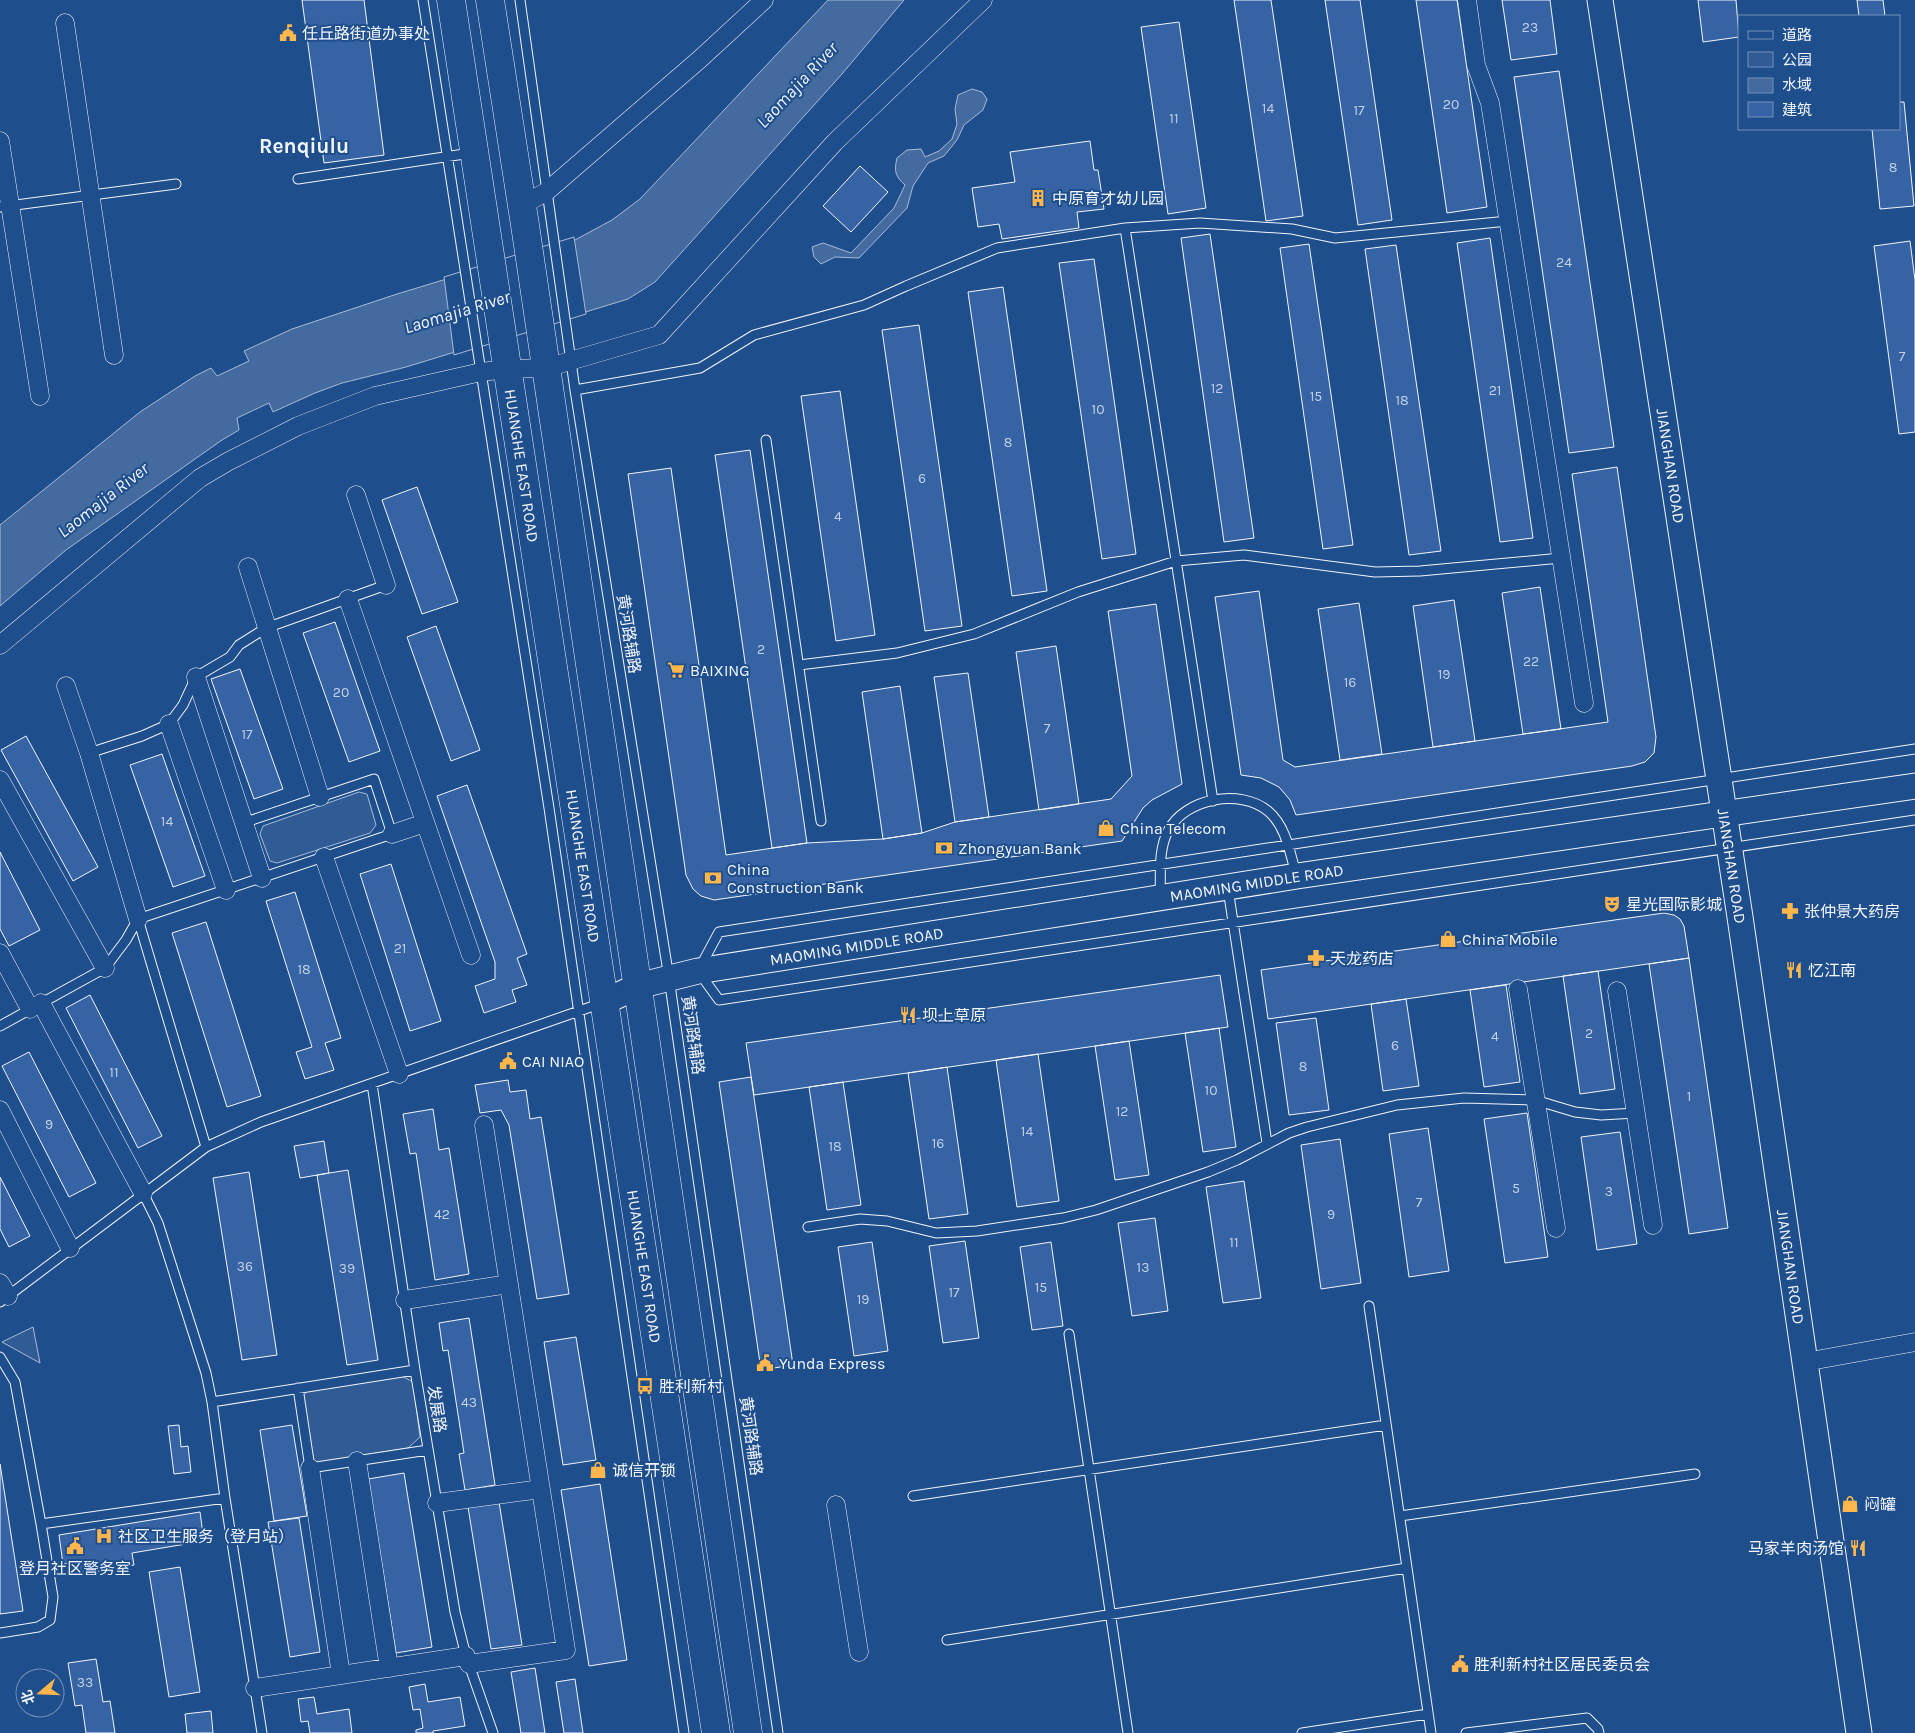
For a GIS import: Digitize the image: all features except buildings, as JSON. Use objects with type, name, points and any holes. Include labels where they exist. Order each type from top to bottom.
[{"type":"main road","name":"HUANGHE EAST ROAD","points":[[451,0],[460,154],[493,365],[604,1002],[716,1733]]},
{"type":"main road","name":"HUANGHE EAST ROAD","points":[[490,0],[533,218],[557,355],[638,986],[748,1733]]},
{"type":"street","points":[[533,218],[546,192],[700,59],[764,0]]},
{"type":"street","points":[[0,645],[200,478],[298,426],[376,396],[493,365],[659,336],[835,142],[983,0]]},
{"type":"street","points":[[1467,0],[1476,65],[1490,104],[1584,703]]},
{"type":"street","name":"JIANGHAN ROAD","points":[[1600,0],[1724,814],[1859,1733]]},
{"type":"street","points":[[65,23],[114,355]]},
{"type":"street","points":[[0,141],[5,206],[40,396]]},
{"type":"street","points":[[356,495],[386,585]]},
{"type":"street","points":[[248,567],[320,798]]},
{"type":"street","points":[[348,599],[471,955]]},
{"type":"street","points":[[196,677],[262,878]]},
{"type":"street","points":[[66,686],[89,753],[138,919]]},
{"type":"street","points":[[169,724],[226,890]]},
{"type":"street","points":[[0,780],[105,968]]},
{"type":"street","name":"MAOMING MIDDLE ROAD","points":[[604,1002],[638,986],[698,971],[1297,876],[1915,786]]},
{"type":"street","points":[[392,834],[425,823]]},
{"type":"street","points":[[324,857],[399,1074]]},
{"type":"street","points":[[0,953],[36,1006],[143,1193]]},
{"type":"street","points":[[1518,989],[1556,1228]]},
{"type":"street","points":[[1618,991],[1653,1225]]},
{"type":"street","points":[[0,1110],[70,1248]]},
{"type":"street","points":[[255,1688],[389,1668],[566,1650],[484,1124]]},
{"type":"street","points":[[405,1300],[509,1284]]},
{"type":"street","points":[[1805,1362],[1915,1342]]},
{"type":"street","points":[[357,1461],[389,1668]]},
{"type":"street","points":[[310,1468],[340,1675]]},
{"type":"street","points":[[437,1504],[541,1489]]},
{"type":"street","points":[[836,1505],[859,1652]]},
{"type":"lane","points":[[298,179],[460,154],[423,0]]},
{"type":"lane","points":[[520,0],[546,192],[533,218]]},
{"type":"lane","points":[[5,206],[176,184]]},
{"type":"lane","points":[[575,390],[700,368],[754,335],[864,305],[997,248],[1125,228],[1216,224],[1292,229],[1335,238],[1508,221]]},
{"type":"lane","points":[[1125,228],[1213,801]]},
{"type":"lane","name":"黄河路辅路","points":[[557,355],[575,390],[669,978],[778,1733]]},
{"type":"lane","points":[[493,365],[549,808],[684,1733]]},
{"type":"lane","points":[[766,440],[821,821]]},
{"type":"lane","points":[[799,664],[896,653],[974,634],[1078,592],[1176,561],[1244,555],[1375,572],[1420,571],[1561,558]]},
{"type":"lane","points":[[89,753],[142,736],[169,724],[183,706],[196,677],[230,657],[239,645],[266,628],[386,585]]},
{"type":"lane","points":[[1915,749],[719,932],[698,971],[719,1000],[1915,820]]},
{"type":"lane","points":[[0,1026],[105,968],[126,940],[138,919],[392,834],[374,779],[244,823]]},
{"type":"lane","points":[[1160,898],[1162,846],[1168,830],[1180,815],[1195,805],[1231,798],[1255,802],[1269,812],[1280,826],[1297,876]]},
{"type":"lane","points":[[1228,888],[1267,1143]]},
{"type":"lane","points":[[138,919],[206,1146]]},
{"type":"lane","points":[[2,1293],[70,1248],[206,1146],[261,1122],[604,1002]]},
{"type":"lane","name":"发展路","points":[[372,1084],[454,1612],[493,1733]]},
{"type":"lane","points":[[808,1227],[860,1219],[887,1221],[936,1234],[977,1231],[1063,1218],[1096,1210],[1208,1172],[1237,1160],[1289,1133],[1397,1105],[1464,1098],[1535,1100],[1575,1112],[1601,1115],[1636,1113]]},
{"type":"lane","points":[[143,1193],[158,1223],[206,1373],[262,1733]]},
{"type":"lane","points":[[1369,1306],[1431,1733]]},
{"type":"lane","points":[[1069,1334],[1128,1733]]},
{"type":"lane","points":[[0,1357],[15,1382],[42,1524],[52,1597],[50,1620],[38,1627],[0,1633]]},
{"type":"lane","points":[[212,1402],[415,1370]]},
{"type":"lane","points":[[298,1388],[310,1468],[428,1450]]},
{"type":"lane","points":[[913,1496],[1386,1425]]},
{"type":"lane","points":[[1400,1516],[1695,1474]]},
{"type":"lane","points":[[42,1524],[225,1498]]},
{"type":"lane","points":[[947,1640],[1407,1568]]},
{"type":"lane","points":[[1302,1733],[1428,1714]]},
{"type":"lane","points":[[1466,1733],[1586,1718],[1598,1729],[1599,1733]]},
{"type":"green space","points":[[359,792],[367,794],[376,825],[370,833],[277,863],[270,861],[260,834],[263,826]]},
{"type":"green space","points":[[33,1327],[40,1363],[2,1342]]},
{"type":"green space","points":[[402,1376],[413,1382],[420,1437],[408,1448],[315,1463],[312,1459],[303,1396],[307,1391]]},
{"type":"water","name":"Laomajia River","points":[[828,0],[904,0],[842,74],[655,282],[628,299],[406,367],[342,383],[273,412],[269,403],[237,418],[239,430],[66,550],[0,606],[0,525],[140,412],[195,376],[211,368],[217,376],[249,361],[244,351],[292,329],[397,294],[575,240],[612,220],[640,199]]},
{"type":"water","points":[[972,89],[982,92],[987,99],[983,110],[964,125],[957,140],[944,156],[928,163],[913,186],[907,208],[859,258],[835,257],[821,264],[814,257],[812,247],[823,243],[851,253],[894,208],[905,185],[896,173],[897,158],[907,150],[921,149],[925,157],[939,151],[952,139],[957,124],[955,109],[958,95]]},
{"type":"pier","points":[[574,237],[586,314],[454,355],[444,277]]},
{"type":"place","name":"任丘路街道办事处","points":[[288,33]]},
{"type":"place","name":"中原育才幼儿园","points":[[1038,198]]},
{"type":"place","name":"BAIXING","points":[[676,670]]},
{"type":"place","name":"China Telecom","points":[[1106,828]]},
{"type":"place","name":"Zhongyuan Bank","points":[[944,848]]},
{"type":"place","name":"China Construction Bank","points":[[713,878]]},
{"type":"place","name":"星光国际影城","points":[[1612,904]]},
{"type":"place","name":"张仲景大药房","points":[[1790,911]]},
{"type":"place","name":"China Mobile","points":[[1448,939]]},
{"type":"place","name":"天龙药店","points":[[1316,958]]},
{"type":"place","name":"忆江南","points":[[1794,970]]},
{"type":"place","name":"坝上草原","points":[[908,1015]]},
{"type":"place","name":"CAI NIAO","points":[[508,1061]]},
{"type":"place","name":"Yunda Express","points":[[765,1363]]},
{"type":"place","name":"胜利新村","points":[[645,1386]]},
{"type":"place","name":"诚信开锁","points":[[598,1470]]},
{"type":"place","name":"闷罐","points":[[1850,1504]]},
{"type":"place","name":"社区卫生服务（登月站）","points":[[104,1536]]},
{"type":"place","name":"登月社区警务室","points":[[75,1546]]},
{"type":"place","name":"马家羊肉汤馆","points":[[1858,1548]]},
{"type":"place","name":"胜利新村社区居民委员会","points":[[1460,1664]]},
{"type":"district","name":"Renqiulu","points":[[304,146]]}]
